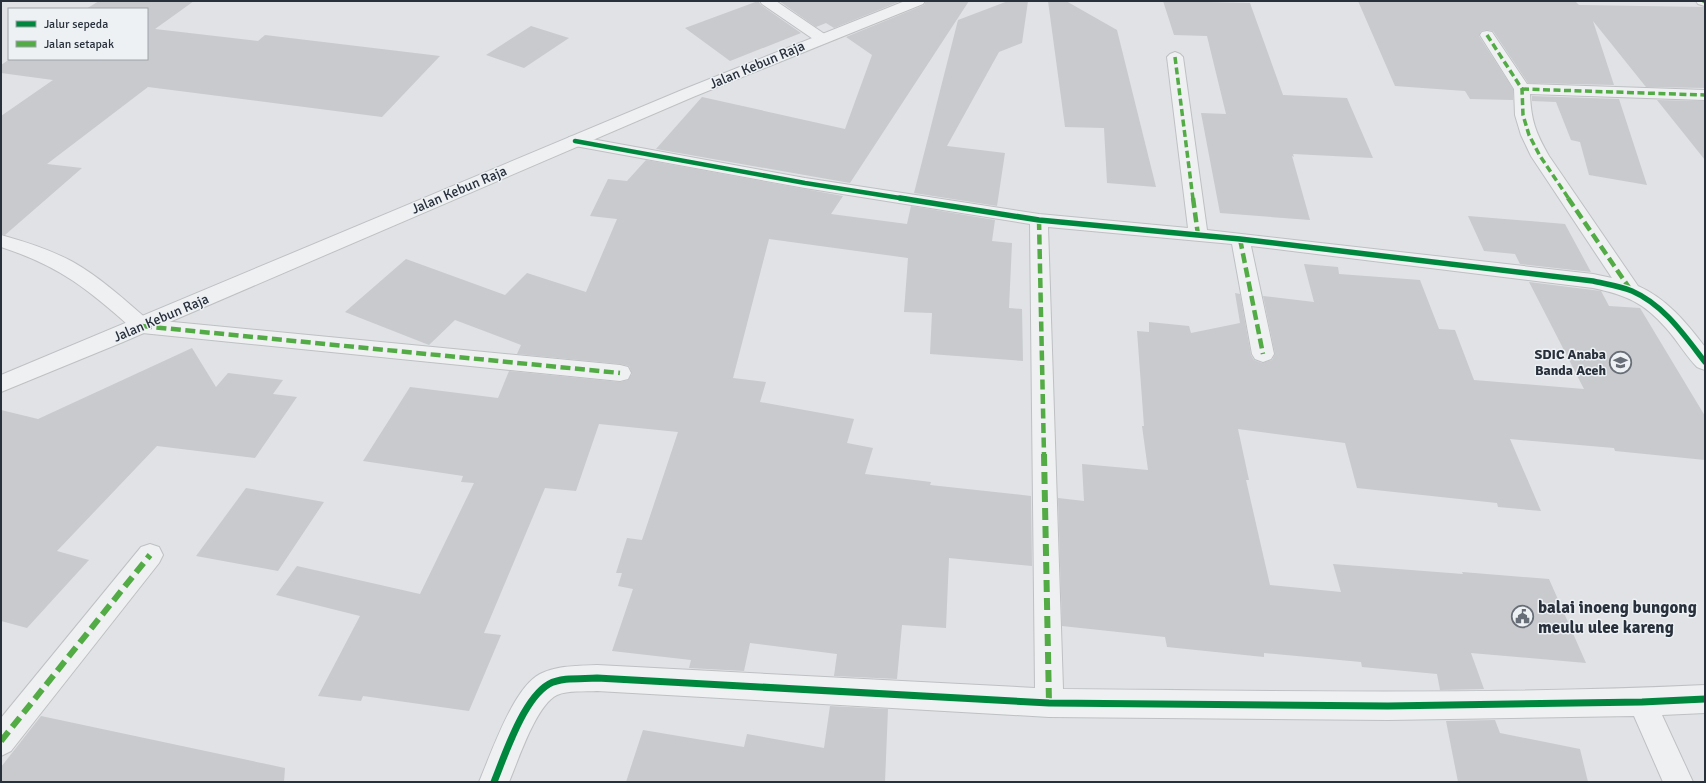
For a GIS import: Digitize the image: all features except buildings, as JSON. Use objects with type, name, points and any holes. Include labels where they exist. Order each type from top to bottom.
[{"type":"street","points":[[767,1],[821,38]]},
{"type":"street","name":"Jalan Kebun Raja","points":[[1,384],[142,326],[575,141],[821,38],[918,1]]},
{"type":"street","points":[[1487,35],[1522,89],[1523,115],[1529,135],[1540,156],[1631,291]]},
{"type":"street","points":[[1175,57],[1198,236]]},
{"type":"street","points":[[1522,89],[1705,95]]},
{"type":"street","points":[[575,141],[805,183],[1039,220],[1240,239],[1593,281],[1631,291],[1649,300],[1666,314],[1705,362]]},
{"type":"street","points":[[1039,220],[1049,703]]},
{"type":"street","points":[[1240,239],[1263,354]]},
{"type":"street","points":[[1,241],[33,251],[67,267],[95,286],[142,326],[620,373]]},
{"type":"street","points":[[1,741],[150,556]]},
{"type":"street","points":[[494,782],[526,710],[547,685],[559,680],[597,678],[1049,703],[1388,706],[1642,702],[1705,699]]},
{"type":"street","points":[[1642,702],[1678,782]]},
{"type":"marked path","points":[[1487,35],[1522,89],[1523,115],[1529,135],[1540,156],[1630,289]]},
{"type":"marked path","points":[[1175,57],[1198,235]]},
{"type":"marked path","points":[[1522,89],[1705,95]]},
{"type":"marked path","points":[[1039,220],[1049,703]]},
{"type":"marked path","points":[[1240,239],[1263,354]]},
{"type":"marked path","points":[[142,326],[620,373]]},
{"type":"marked path","points":[[1,741],[150,555]]},
{"type":"cycle path","points":[[575,141],[805,183],[1039,220],[1240,239],[1593,281],[1618,286],[1632,291],[1654,304],[1673,322],[1705,362]]},
{"type":"cycle path","points":[[494,782],[517,728],[532,701],[540,691],[549,684],[573,679],[597,678],[1049,703],[1388,706],[1642,702],[1705,699]]},
{"type":"place","name":"SDIC Anaba Banda Aceh","points":[[1621,362]]},
{"type":"place","name":"balai inoeng bungong meulu ulee kareng","points":[[1523,617]]}]
